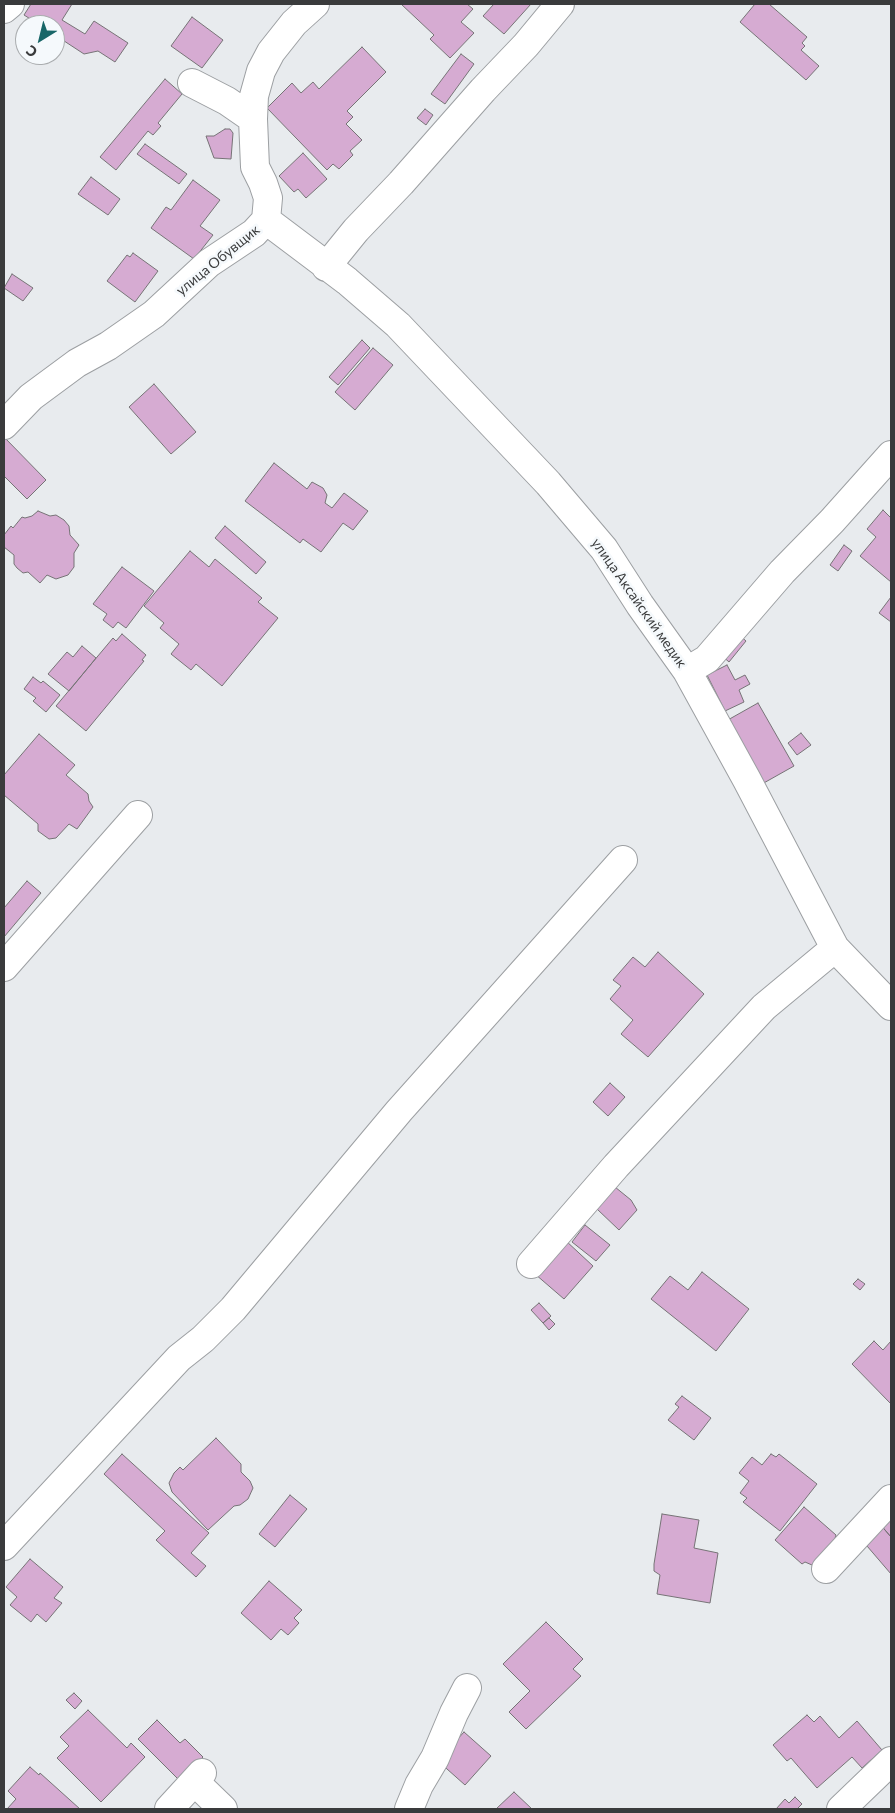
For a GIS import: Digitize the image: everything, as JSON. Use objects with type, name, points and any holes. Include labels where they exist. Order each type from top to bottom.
[{"type":"street","name":"улица Обувщик","points":[[4,425],[31,397],[77,363],[108,346],[154,314],[210,263],[254,233],[266,220],[268,198],[255,166],[254,96],[260,71],[271,52],[294,23],[315,4]]},
{"type":"street","points":[[326,267],[356,230],[526,45],[560,4]]},
{"type":"street","points":[[192,84],[227,101],[253,119]]},
{"type":"street","name":"улица Аксайский медик","points":[[266,220],[347,281],[398,325],[548,482],[604,549],[640,605],[687,671],[747,780],[835,948],[891,1006]]},
{"type":"street","points":[[687,671],[707,660],[782,572],[832,521],[891,455]]},
{"type":"street","points":[[4,967],[138,815]]},
{"type":"street","points":[[4,1546],[179,1358],[203,1339],[233,1309],[399,1111],[623,860]]},
{"type":"street","points":[[531,1264],[616,1166],[764,1007],[835,948]]},
{"type":"street","points":[[826,1568],[891,1499]]},
{"type":"street","points":[[410,1809],[419,1785],[435,1758],[467,1688]]},
{"type":"street","points":[[840,1809],[891,1761]]},
{"type":"street","points":[[169,1809],[198,1778],[223,1809]]},
{"type":"building","points":[[31,4],[72,4],[65,15],[24,15]]},
{"type":"building","points":[[401,4],[467,4],[473,9],[461,22],[474,33],[450,58],[430,39],[434,35]]},
{"type":"building","points":[[494,4],[531,4],[504,34],[483,16]]},
{"type":"building","points":[[755,4],[769,4],[807,37],[802,43],[805,46],[801,50],[819,66],[806,80],[740,22]]},
{"type":"building","points":[[192,17],[223,40],[202,68],[171,46]]},
{"type":"building","points":[[94,21],[128,43],[115,62],[98,51],[84,54],[65,42],[65,22],[85,34]]},
{"type":"building","points":[[362,47],[386,72],[347,111],[353,117],[346,124],[362,140],[350,151],[353,155],[339,169],[333,164],[327,170],[267,108],[292,83],[301,93],[313,82],[319,89]]},
{"type":"building","points":[[461,54],[474,64],[445,104],[431,94]]},
{"type":"building","points":[[165,79],[182,94],[158,123],[161,126],[153,135],[148,131],[116,170],[100,157]]},
{"type":"building","points":[[425,109],[433,115],[426,125],[417,118]]},
{"type":"building","points":[[225,129],[230,129],[233,133],[231,159],[214,158],[206,136],[214,136]]},
{"type":"building","points":[[145,144],[187,174],[179,184],[137,154]]},
{"type":"building","points":[[303,153],[327,179],[306,198],[298,189],[294,192],[279,176]]},
{"type":"building","points":[[91,177],[120,199],[108,215],[78,194]]},
{"type":"building","points":[[193,180],[220,200],[200,226],[213,235],[194,259],[151,228],[166,207],[171,210]]},
{"type":"building","points":[[133,253],[158,271],[135,302],[107,281],[127,255],[130,257]]},
{"type":"building","points":[[12,274],[33,288],[23,301],[4,288]]},
{"type":"building","points":[[362,340],[370,348],[338,385],[329,377]]},
{"type":"building","points":[[373,348],[393,365],[355,410],[335,392]]},
{"type":"building","points":[[154,384],[196,432],[171,454],[129,407]]},
{"type":"building","points":[[4,437],[46,480],[27,499],[4,476]]},
{"type":"building","points":[[274,463],[307,489],[312,482],[323,488],[327,495],[325,503],[332,508],[344,493],[368,511],[353,530],[343,523],[321,552],[303,539],[300,543],[245,501]]},
{"type":"building","points":[[883,510],[891,518],[891,582],[860,556],[876,537],[867,529]]},
{"type":"building","points":[[38,511],[50,516],[56,515],[64,520],[69,526],[70,535],[79,545],[74,553],[74,567],[68,575],[56,579],[47,575],[40,583],[28,572],[23,573],[17,568],[14,564],[14,555],[4,547],[4,535],[11,526],[13,528],[22,517],[32,516]]},
{"type":"building","points":[[225,526],[266,562],[256,574],[215,538]]},
{"type":"building","points":[[844,545],[852,551],[838,571],[830,565]]},
{"type":"building","points":[[190,551],[209,567],[215,559],[262,598],[258,602],[278,618],[222,686],[196,664],[191,670],[171,654],[179,644],[160,628],[164,623],[144,606]]},
{"type":"building","points":[[122,567],[154,591],[126,628],[118,622],[113,628],[103,620],[107,614],[93,604]]},
{"type":"building","points":[[891,597],[891,622],[879,613]]},
{"type":"building","points":[[737,633],[746,641],[729,662],[720,654]]},
{"type":"building","points":[[122,634],[146,655],[142,660],[144,661],[86,731],[56,706],[113,638],[116,641]]},
{"type":"building","points":[[82,646],[96,658],[69,691],[48,674],[67,652],[73,657]]},
{"type":"building","points":[[727,665],[735,680],[745,675],[750,684],[739,690],[744,702],[725,711],[707,675]]},
{"type":"building","points":[[33,677],[41,683],[43,681],[60,695],[46,712],[33,701],[36,698],[24,689]]},
{"type":"building","points":[[758,703],[794,766],[762,784],[726,721]]},
{"type":"building","points":[[801,733],[811,745],[797,755],[788,743]]},
{"type":"building","points":[[39,734],[75,765],[66,775],[88,794],[89,801],[93,807],[77,829],[69,824],[56,838],[49,839],[38,831],[38,824],[4,795],[4,775]]},
{"type":"building","points":[[27,881],[41,893],[4,937],[4,908]]},
{"type":"building","points":[[658,952],[704,994],[648,1057],[621,1034],[633,1020],[610,999],[621,986],[613,980],[633,957],[645,967]]},
{"type":"building","points":[[610,1083],[625,1097],[608,1116],[593,1102]]},
{"type":"building","points":[[615,1187],[631,1200],[637,1210],[619,1230],[597,1209]]},
{"type":"building","points":[[585,1225],[610,1245],[596,1261],[572,1242]]},
{"type":"building","points":[[565,1240],[593,1266],[564,1299],[535,1274]]},
{"type":"building","points":[[702,1272],[749,1309],[716,1351],[651,1299],[670,1276],[688,1290]]},
{"type":"building","points":[[858,1279],[865,1284],[860,1290],[853,1284]]},
{"type":"building","points":[[539,1303],[551,1316],[543,1323],[531,1310]]},
{"type":"building","points":[[549,1318],[555,1324],[549,1330],[543,1323]]},
{"type":"building","points":[[874,1341],[883,1350],[891,1341],[891,1404],[852,1364]]},
{"type":"building","points":[[682,1396],[711,1418],[694,1440],[668,1420],[679,1407],[675,1404]]},
{"type":"building","points":[[216,1438],[241,1464],[241,1472],[250,1481],[253,1488],[248,1499],[240,1505],[234,1506],[208,1530],[172,1492],[169,1483],[174,1473],[180,1467],[183,1470]]},
{"type":"building","points":[[122,1454],[209,1533],[191,1553],[206,1566],[196,1577],[156,1540],[165,1531],[104,1474]]},
{"type":"building","points":[[771,1454],[776,1457],[779,1454],[817,1484],[780,1531],[743,1502],[747,1498],[740,1493],[749,1481],[739,1473],[752,1457],[762,1465]]},
{"type":"building","points":[[290,1495],[307,1509],[275,1547],[259,1534]]},
{"type":"building","points":[[891,1505],[891,1537],[879,1523]]},
{"type":"building","points":[[804,1507],[836,1535],[834,1542],[812,1565],[805,1562],[802,1564],[775,1540]]},
{"type":"building","points":[[662,1514],[699,1520],[694,1548],[718,1553],[710,1603],[657,1594],[660,1575],[654,1571],[654,1564]]},
{"type":"building","points":[[879,1523],[891,1537],[891,1574],[861,1539]]},
{"type":"building","points":[[30,1559],[63,1587],[54,1598],[62,1603],[46,1622],[37,1614],[31,1622],[10,1605],[17,1597],[6,1587]]},
{"type":"building","points":[[269,1581],[302,1610],[294,1618],[299,1623],[288,1635],[281,1629],[271,1640],[241,1613]]},
{"type":"building","points":[[546,1622],[583,1659],[573,1669],[581,1676],[526,1729],[509,1712],[530,1691],[503,1664]]},
{"type":"building","points":[[74,1693],[82,1701],[75,1709],[66,1700]]},
{"type":"building","points":[[88,1710],[127,1748],[131,1743],[145,1757],[101,1802],[57,1758],[69,1746],[60,1737]]},
{"type":"building","points":[[807,1715],[814,1722],[820,1716],[839,1738],[857,1721],[882,1750],[862,1768],[852,1757],[817,1788],[791,1758],[787,1761],[773,1745]]},
{"type":"building","points":[[157,1720],[180,1743],[185,1739],[203,1757],[180,1781],[138,1739]]},
{"type":"building","points":[[464,1732],[491,1756],[465,1785],[438,1761]]},
{"type":"building","points":[[30,1767],[39,1775],[40,1773],[80,1809],[7,1809],[16,1799],[8,1791]]},
{"type":"building","points":[[514,1792],[532,1809],[496,1809]]},
{"type":"building","points":[[795,1797],[802,1804],[797,1809],[776,1809],[785,1799],[789,1803]]}]
